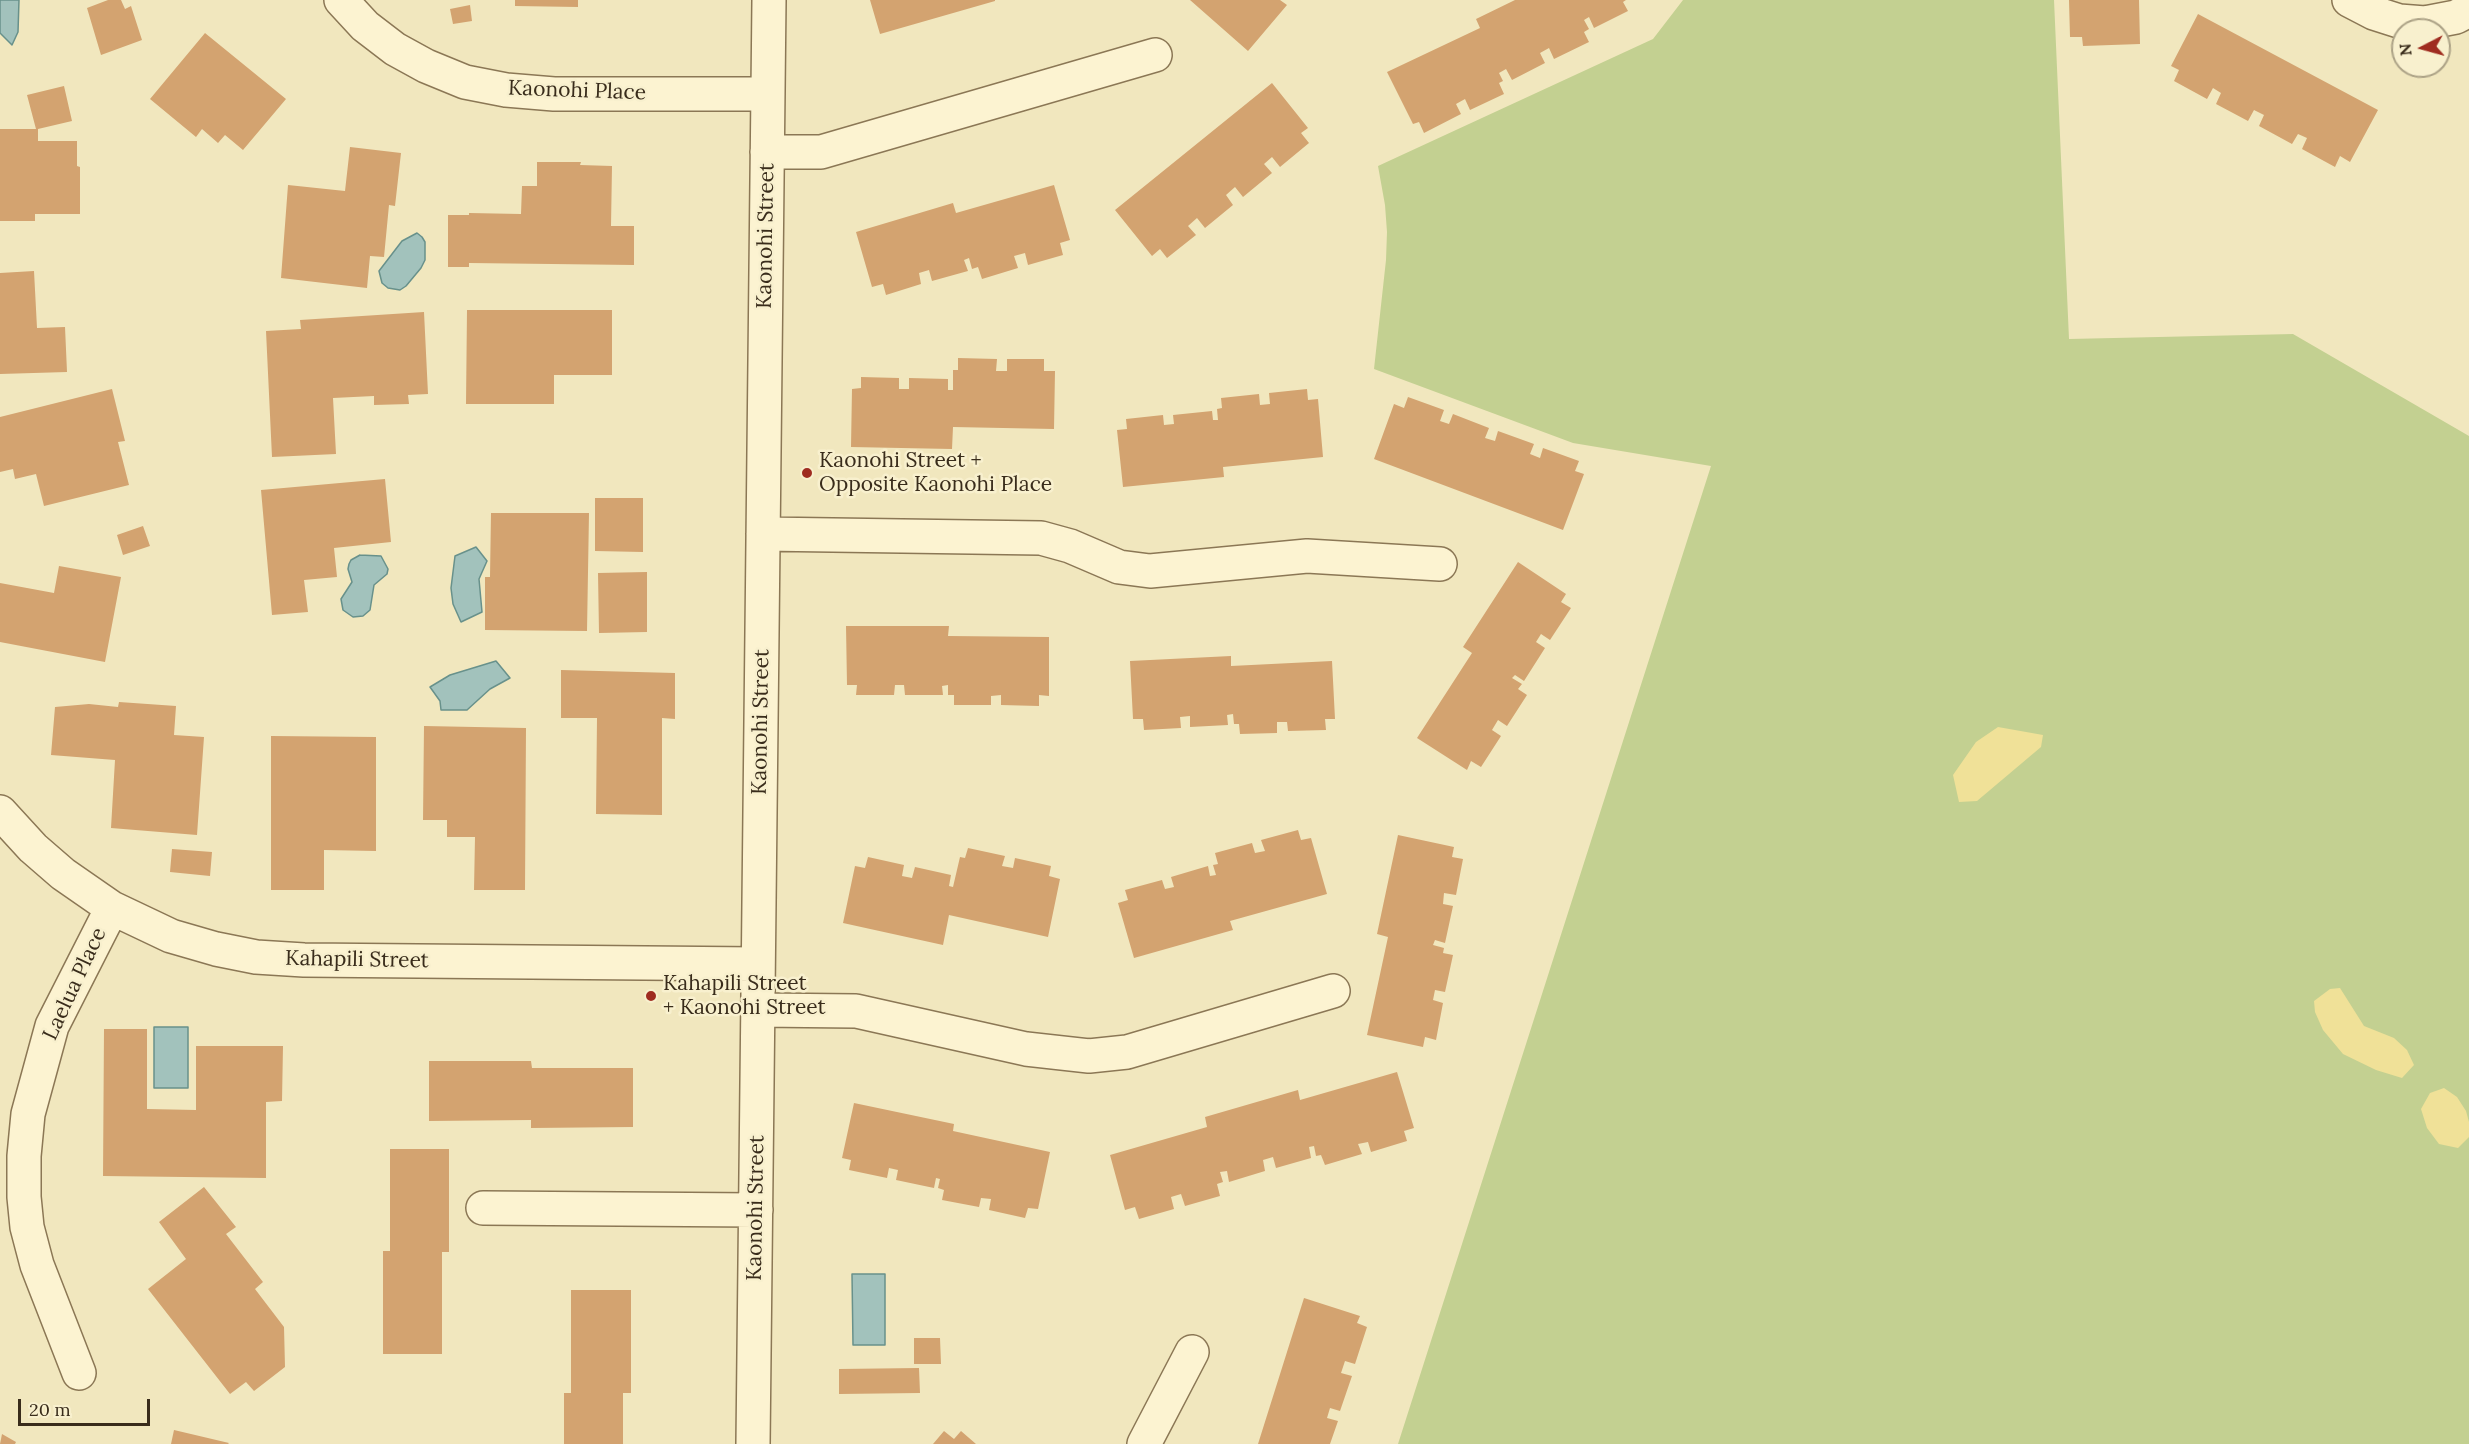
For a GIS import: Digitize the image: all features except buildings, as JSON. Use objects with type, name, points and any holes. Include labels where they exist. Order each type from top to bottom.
[{"type":"street","name":"Kaonohi Place","points":[[341,0],[365,26],[395,49],[426,66],[465,82],[506,90],[554,94],[768,94]]},
{"type":"street","name":"Kaonohi Street","points":[[753,1444],[769,0]]},
{"type":"street","points":[[2349,0],[2374,13],[2425,23],[2456,17],[2469,10]]},
{"type":"street","points":[[767,152],[821,152],[1155,55]]},
{"type":"street","points":[[763,534],[1041,538],[1070,546],[1119,567],[1150,571],[1307,556],[1440,564]]},
{"type":"street","name":"Kahapili Street","points":[[0,812],[33,848],[63,874],[112,908],[171,936],[216,950],[256,957],[304,960],[758,964]]},
{"type":"street","name":"Laelua Place","points":[[79,1373],[37,1265],[27,1227],[24,1156],[28,1114],[52,1026],[112,908]]},
{"type":"street","points":[[758,1010],[856,1011],[1026,1049],[1089,1056],[1127,1052],[1333,991]]},
{"type":"street","points":[[483,1208],[756,1210]]},
{"type":"street","points":[[1144,1444],[1192,1352]]},
{"type":"green space","points":[[1683,0],[2054,0],[2069,339],[2293,334],[2469,436],[2469,1444],[1398,1444],[1711,466],[1573,443],[1374,369],[1387,232],[1378,166],[1653,39]]},
{"type":"sand","points":[[1998,727],[2043,735],[2041,747],[1977,801],[1959,802],[1953,775],[1976,742]]},
{"type":"sand","points":[[2340,988],[2364,1026],[2394,1038],[2407,1050],[2414,1065],[2402,1078],[2376,1070],[2343,1054],[2323,1030],[2315,1012],[2314,1001],[2330,989]]},
{"type":"sand","points":[[2444,1088],[2457,1097],[2466,1111],[2469,1122],[2469,1137],[2458,1148],[2439,1144],[2427,1128],[2421,1109],[2430,1093]]},
{"type":"water","points":[[0,0],[19,0],[18,32],[12,45],[0,33]]},
{"type":"water","points":[[417,233],[425,242],[425,260],[421,268],[400,290],[388,288],[382,283],[379,271],[402,241]]},
{"type":"water","points":[[476,547],[487,561],[479,579],[482,612],[461,622],[453,604],[451,588],[455,556]]},
{"type":"water","points":[[360,555],[381,556],[388,569],[387,574],[374,585],[370,610],[363,616],[353,617],[343,610],[341,599],[352,582],[348,569],[349,564],[351,560]]},
{"type":"water","points":[[496,661],[510,678],[490,689],[467,710],[441,710],[440,701],[430,687],[450,675]]},
{"type":"water","points":[[154,1027],[188,1027],[188,1088],[154,1088]]},
{"type":"water","points":[[852,1274],[885,1274],[885,1345],[853,1345]]},
{"type":"place","name":"Kaonohi Street + Opposite Kaonohi Place","points":[[807,473]]},
{"type":"place","name":"Kahapili Street + Kaonohi Street","points":[[651,996]]}]
